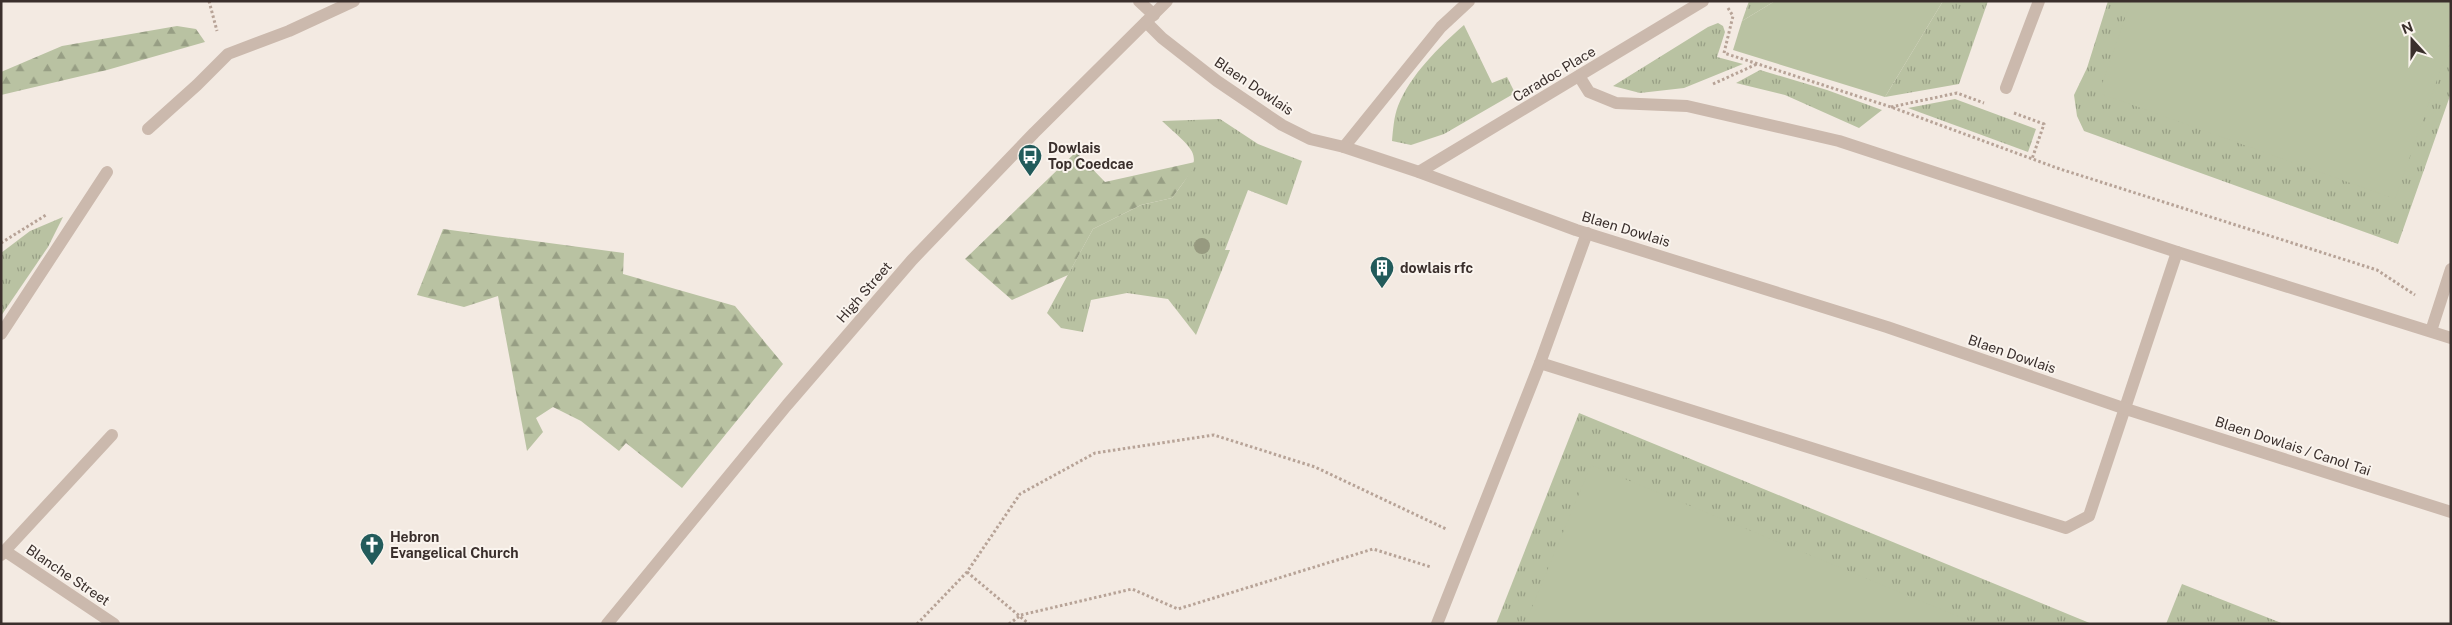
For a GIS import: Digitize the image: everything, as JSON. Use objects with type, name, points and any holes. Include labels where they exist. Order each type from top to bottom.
[{"type":"street","points":[[148,129],[228,54],[289,31],[354,1]]},
{"type":"street","name":"Blaen Dowlais","points":[[1138,1],[1162,38],[1217,81],[1282,125],[1310,139],[1344,147],[1587,233],[1887,327],[2126,408]]},
{"type":"street","name":"High Street","points":[[607,624],[787,405],[912,260],[1034,133],[1167,1]]},
{"type":"street","points":[[1344,147],[1441,27],[1469,1]]},
{"type":"street","name":"Caradoc Place","points":[[1419,172],[1703,1]]},
{"type":"street","points":[[2006,88],[2039,1]]},
{"type":"street","points":[[1579,76],[1589,92],[1616,103],[1687,106],[1839,141],[2177,252],[2451,338]]},
{"type":"street","points":[[1,334],[107,172]]},
{"type":"street","points":[[1437,624],[1540,363],[1587,233]]},
{"type":"street","points":[[1540,363],[2066,528],[2089,516],[2177,252]]},
{"type":"street","points":[[2431,331],[2451,269]]},
{"type":"street","name":"Blaen Dowlais / Canol Tai","points":[[2126,408],[2451,512]]},
{"type":"street","points":[[3,553],[112,435]]},
{"type":"street","name":"Blanche Street","points":[[3,553],[114,624]]},
{"type":"path","points":[[1723,1],[1733,16],[1724,53],[1891,107],[2032,159],[2377,270],[2417,296],[2440,304]]},
{"type":"path","points":[[1687,106],[1691,94],[1758,64]]},
{"type":"path","points":[[1891,107],[1956,92],[1991,105]]},
{"type":"path","points":[[2008,111],[2044,124],[2032,159]]},
{"type":"path","points":[[917,624],[967,572],[1020,494],[1095,453],[1214,435],[1315,467],[1425,521],[1470,538]]},
{"type":"path","points":[[1009,624],[1021,615],[1132,589],[1178,609],[1373,549],[1456,574]]},
{"type":"path","points":[[967,572],[1021,615],[1028,624]]},
{"type":"green space","points":[[1749,1],[1775,1],[1742,21]]},
{"type":"green space","points":[[1775,1],[1943,1],[1885,97],[1733,50],[1742,21]]},
{"type":"green space","points":[[1943,1],[1988,1],[1959,84],[1885,97]]},
{"type":"green space","points":[[2108,1],[2451,1],[2451,93],[2398,244],[2084,131],[2077,116],[2074,95],[2087,68]]},
{"type":"green space","points":[[2131,1],[2451,1],[2451,40],[2395,199],[2099,93]]},
{"type":"green space","points":[[1718,23],[1723,26],[1725,32],[1717,57],[1743,64],[1684,88],[1640,93],[1613,86],[1708,27]]},
{"type":"green space","points":[[1464,25],[1492,83],[1507,77],[1515,93],[1444,134],[1411,145],[1392,141],[1397,110],[1410,83],[1435,52]]},
{"type":"green space","points":[[177,26],[196,29],[205,42],[107,70],[1,95],[1,72],[62,46]]},
{"type":"green space","points":[[1760,70],[1827,90],[1882,110],[1859,128],[1785,95],[1736,83]]},
{"type":"green space","points":[[1955,99],[2036,129],[2028,152],[1908,108]]},
{"type":"green space","points":[[1220,119],[1258,144],[1302,161],[1287,205],[1248,190],[1225,250],[1230,250],[1196,335],[1168,299],[1127,293],[1091,300],[1083,332],[1061,328],[1047,313],[1093,229],[1141,205],[1172,198],[1190,172],[1194,156],[1191,149],[1162,121]]},
{"type":"green space","points":[[1076,152],[1105,182],[1195,162],[1192,171],[1172,198],[1141,205],[1093,229],[1068,275],[1012,300],[965,259]]},
{"type":"green space","points":[[63,217],[48,247],[1,316],[1,253],[30,231]]},
{"type":"green space","points":[[443,229],[624,253],[623,274],[735,306],[783,364],[682,488],[626,443],[619,451],[581,421],[553,407],[536,418],[543,432],[527,451],[498,296],[464,307],[417,295]]},
{"type":"green space","points":[[1579,413],[2041,603],[2092,624],[1496,624]]},
{"type":"green space","points":[[1591,465],[1977,624],[1525,624]]},
{"type":"green space","points":[[2182,584],[2284,624],[2166,624]]},
{"type":"place","name":"Dowlais Top Coedcae","points":[[1030,177]]},
{"type":"place","name":"dowlais rfc","points":[[1382,289]]},
{"type":"place","name":"Hebron Evangelical Church","points":[[372,566]]}]
